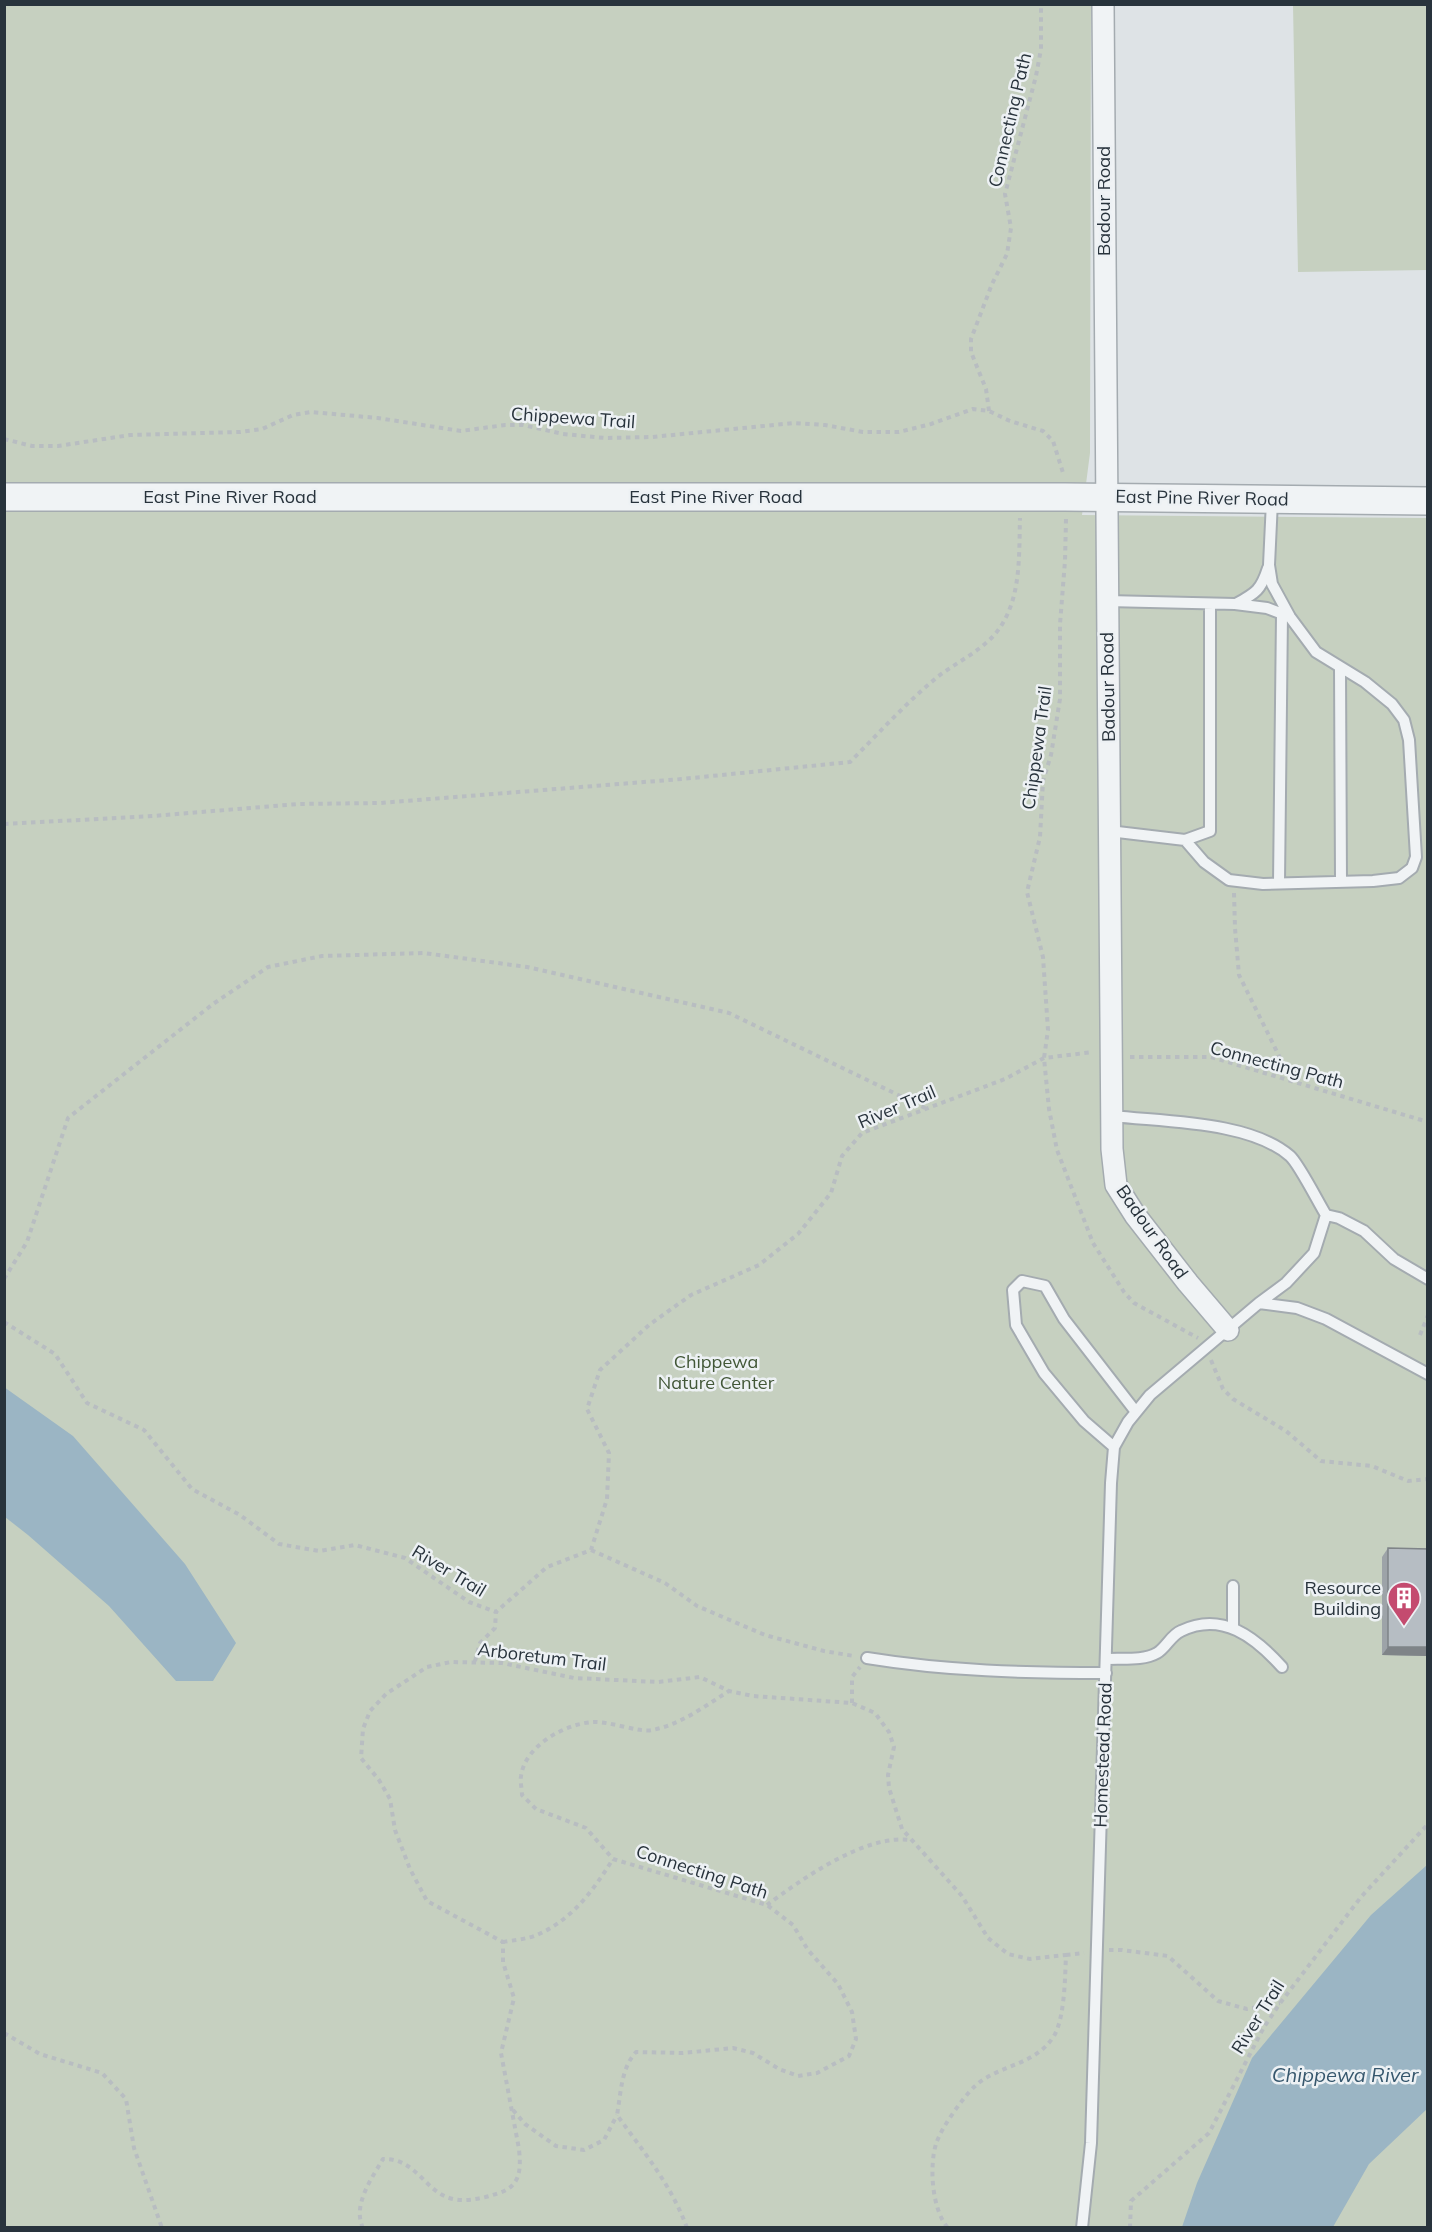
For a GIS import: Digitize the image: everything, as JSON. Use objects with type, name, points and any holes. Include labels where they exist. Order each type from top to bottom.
[{"type":"street","name":"Badour Road","points":[[1103,4],[1112,1149],[1116,1185],[1135,1215],[1228,1330]]},
{"type":"street","name":"East Pine River Road","points":[[4,496],[1106,497],[1428,501]]},
{"type":"lane","points":[[1185,840],[1203,862],[1229,880],[1263,884],[1399,878],[1412,868],[1416,857],[1409,740],[1404,720],[1392,704],[1365,682],[1316,652],[1286,616],[1272,584],[1269,565],[1272,499]]},
{"type":"lane","points":[[1235,604],[1256,593],[1263,583],[1269,565]]},
{"type":"lane","points":[[1107,601],[1235,604],[1267,608],[1286,616]]},
{"type":"lane","points":[[1109,831],[1185,840],[1210,831],[1210,603]]},
{"type":"lane","points":[[1279,883],[1286,616]]},
{"type":"lane","points":[[1340,668],[1341,881]]},
{"type":"lane","points":[[1113,1116],[1189,1123],[1262,1137],[1292,1157],[1326,1215],[1339,1218],[1364,1231],[1394,1259],[1428,1279]]},
{"type":"lane","name":"Homestead Road","points":[[1082,2228],[1091,2143],[1111,1483],[1114,1447],[1128,1422],[1150,1395],[1259,1302],[1286,1283],[1314,1253],[1326,1215]]},
{"type":"lane","points":[[1114,1447],[1084,1421],[1044,1373],[1016,1324],[1013,1290],[1022,1281],[1045,1286],[1064,1319],[1136,1412]]},
{"type":"lane","points":[[1259,1302],[1297,1308],[1326,1319],[1428,1374]]},
{"type":"lane","points":[[1233,1586],[1233,1627]]},
{"type":"lane","points":[[1106,1659],[1137,1658],[1158,1653],[1179,1631],[1206,1623],[1233,1627],[1262,1645],[1282,1667]]},
{"type":"lane","points":[[867,1658],[919,1667],[1011,1673],[1106,1673]]},
{"type":"path","name":"Connecting Path","points":[[989,411],[986,389],[971,352],[971,339],[992,284],[1007,255],[1011,228],[1005,194],[1036,76],[1041,49],[1041,4]]},
{"type":"path","name":"Chippewa Trail","points":[[4,439],[32,446],[58,446],[130,435],[240,432],[262,429],[293,414],[311,412],[378,418],[461,431],[523,425],[563,434],[605,438],[794,423],[825,425],[863,432],[899,432],[972,409],[989,411],[1010,421],[1042,431],[1053,441],[1065,481]]},
{"type":"path","points":[[4,824],[153,816],[298,804],[380,803],[682,779],[850,762],[901,708],[937,677],[982,647],[1004,622],[1015,595],[1020,497]]},
{"type":"path","name":"Chippewa Trail","points":[[1044,1058],[1048,1030],[1042,957],[1027,892],[1040,837],[1042,782],[1052,755],[1058,710],[1065,511]]},
{"type":"path","points":[[1234,880],[1239,975],[1291,1081]]},
{"type":"path","points":[[4,1279],[27,1242],[68,1118],[213,1004],[268,967],[322,956],[424,952],[527,967],[729,1013],[925,1108]]},
{"type":"path","name":"Connecting Path","points":[[1044,1058],[1087,1051],[1139,1058],[1211,1057],[1428,1122]]},
{"type":"path","name":"River Trail","points":[[4,1322],[54,1354],[87,1403],[144,1430],[192,1489],[240,1515],[279,1544],[319,1551],[355,1545],[405,1558],[469,1602],[496,1612],[547,1568],[591,1550],[607,1499],[609,1453],[587,1409],[600,1370],[649,1325],[691,1295],[759,1265],[798,1234],[831,1193],[842,1156],[862,1133],[1005,1079],[1044,1058]]},
{"type":"path","points":[[1420,1335],[1428,1315]]},
{"type":"path","points":[[591,1550],[665,1583],[697,1606],[765,1635],[824,1651],[867,1658],[852,1677],[852,1703]]},
{"type":"path","points":[[475,1661],[480,1643],[495,1628],[496,1612]]},
{"type":"path","name":"Arboretum Trail","points":[[503,1942],[427,1901],[410,1869],[395,1830],[390,1799],[379,1780],[361,1758],[363,1729],[370,1711],[386,1694],[427,1667],[451,1662],[475,1661],[502,1663],[574,1678],[658,1682],[700,1677],[729,1691],[753,1696],[852,1703],[875,1713],[889,1732],[894,1747],[888,1775],[892,1800],[902,1829],[962,1896],[988,1938],[1008,1954],[1030,1959],[1097,1950],[1122,1950],[1168,1956],[1218,2001],[1247,2009],[1281,2002]]},
{"type":"path","name":"Connecting Path","points":[[617,2115],[622,2082],[629,2060],[636,2052],[683,2053],[733,2048],[753,2053],[779,2069],[798,2076],[817,2073],[849,2056],[856,2039],[852,2012],[838,1984],[808,1950],[793,1925],[767,1905],[613,1858],[586,1828],[536,1809],[522,1795],[521,1776],[533,1749],[569,1728],[592,1722],[623,1725],[648,1731],[670,1726],[729,1691]]},
{"type":"path","name":"River Trail","points":[[1130,2228],[1131,2201],[1143,2187],[1163,2174],[1209,2133],[1264,2027],[1281,2002],[1360,1897],[1428,1824]]},
{"type":"path","points":[[767,1905],[842,1857],[879,1843],[901,1839],[911,1840]]},
{"type":"path","points":[[363,2228],[359,2219],[366,2188],[383,2159],[396,2159],[406,2164],[453,2199],[480,2199],[507,2191],[519,2179],[521,2164],[501,2053],[514,1998],[503,1962],[503,1942],[538,1935],[572,1914],[594,1889],[613,1858]]},
{"type":"path","points":[[948,2228],[941,2220],[932,2181],[936,2144],[949,2119],[975,2086],[1038,2054],[1055,2034],[1062,2005],[1066,1955]]},
{"type":"path","points":[[4,2033],[40,2054],[102,2073],[126,2099],[134,2148],[162,2228]]},
{"type":"path","points":[[512,2110],[525,2124],[556,2146],[585,2150],[604,2140],[617,2115],[679,2206],[687,2228]]},
{"type":"green space","name":"Chippewa Nature Center","points":[[5,5],[1091,5],[1090,453],[1082,515],[1427,518],[1427,2227],[5,2228]]},
{"type":"green space","points":[[1293,5],[1427,5],[1427,270],[1298,272]]},
{"type":"water","points":[[4,1387],[73,1436],[185,1564],[236,1643],[213,1681],[176,1681],[109,1606],[5,1517]]},
{"type":"water","name":"Chippewa River","points":[[1427,1865],[1427,2109],[1369,2164],[1333,2227],[1182,2227],[1197,2183],[1252,2058],[1371,1915]]},
{"type":"building","name":"Resource Building","points":[[1388,1548],[1428,1549],[1428,1647],[1388,1647]]},
{"type":"place","name":"Resource Building","points":[[1404,1627]]}]
